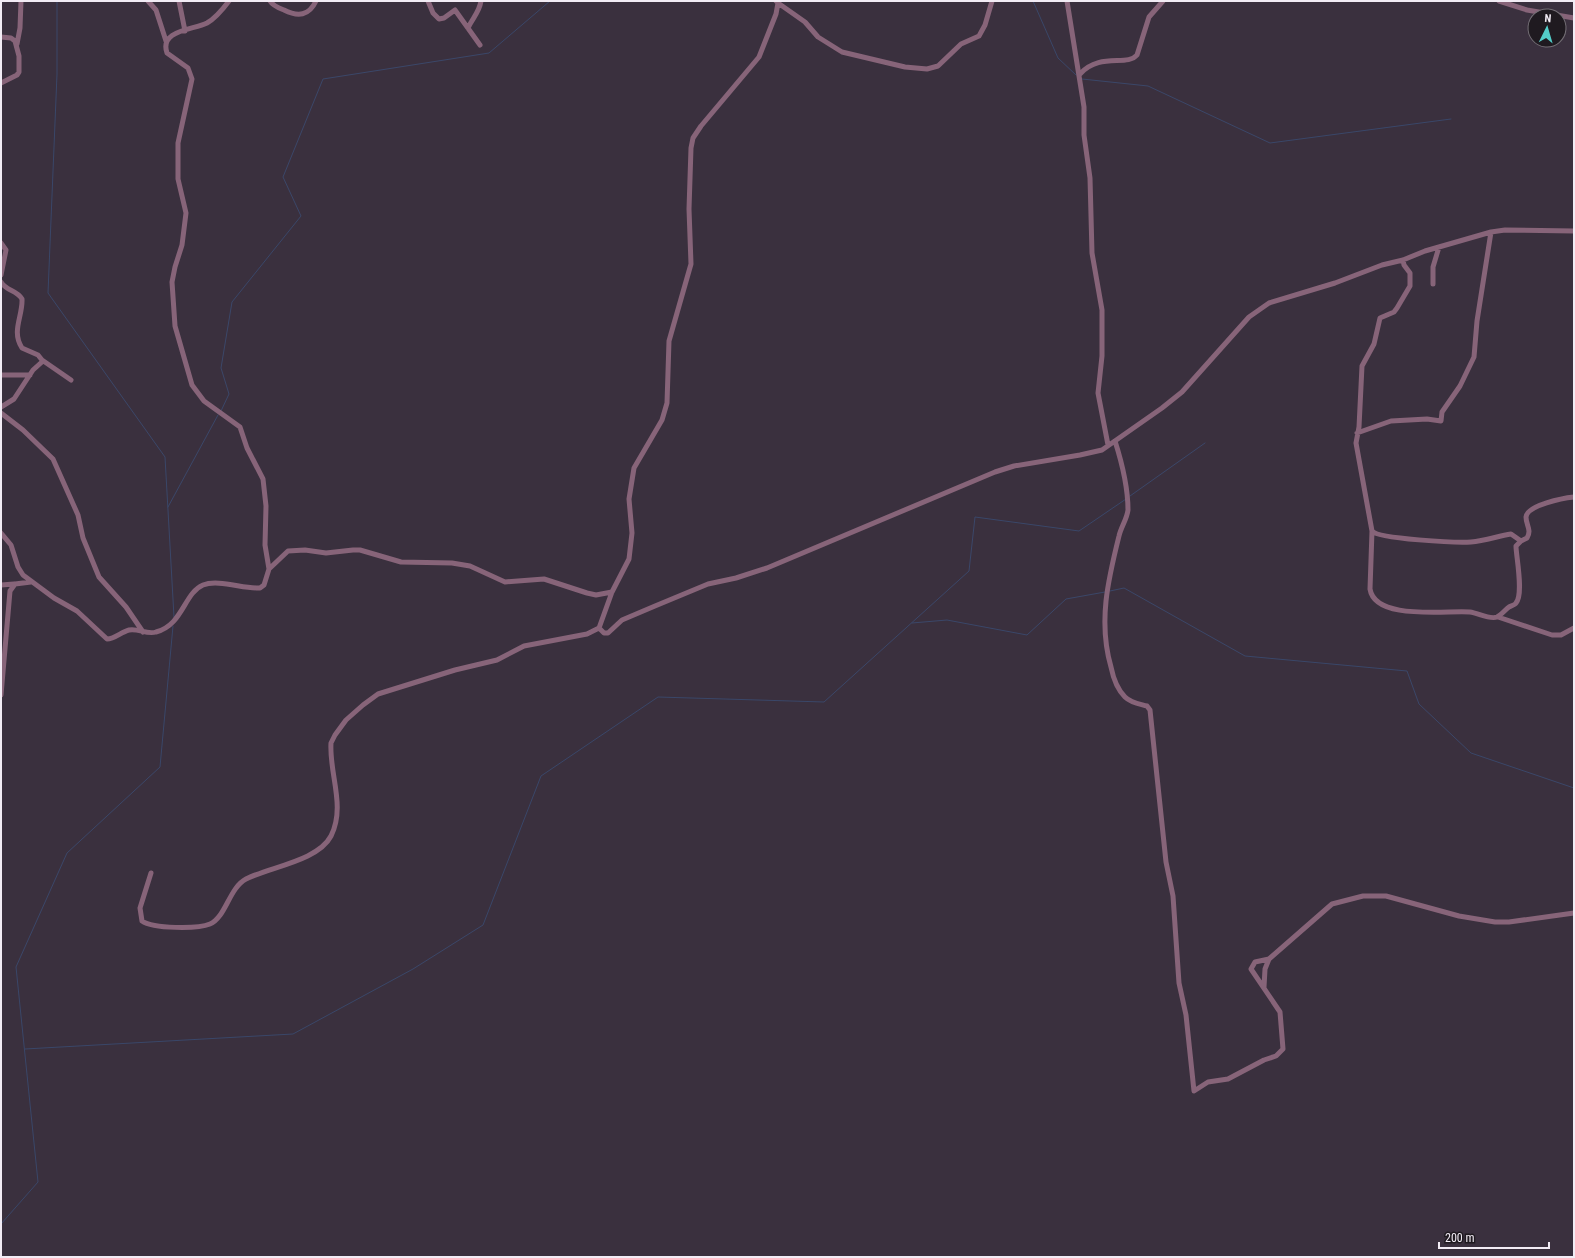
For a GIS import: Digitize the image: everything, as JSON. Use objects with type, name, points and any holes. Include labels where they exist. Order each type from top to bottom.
[{"type":"street","points":[[16,45],[20,28],[21,1]]},
{"type":"street","points":[[1,533],[11,545],[21,572],[31,582],[60,602],[77,611],[107,639],[128,630],[157,632],[171,624],[184,610],[196,590],[204,585],[218,584],[260,588],[264,585],[269,569],[265,545],[266,506],[263,479],[240,427],[204,401],[192,384],[175,326],[173,277],[182,245],[186,213],[178,179],[178,143],[192,79],[188,68],[167,53],[166,41],[156,10],[148,1]]},
{"type":"street","points":[[178,1],[184,31]]},
{"type":"street","points":[[166,41],[174,34],[206,23],[230,1]]},
{"type":"street","points":[[270,1],[289,13],[300,15],[309,12],[316,1]]},
{"type":"street","points":[[428,1],[435,17],[444,18],[455,10],[480,45]]},
{"type":"street","points":[[468,28],[473,17],[479,11],[481,1]]},
{"type":"street","points":[[777,2],[805,22],[818,37],[842,52],[905,66],[927,69],[938,66],[961,44],[979,36],[985,25],[992,1]]},
{"type":"street","points":[[1067,1],[1074,50],[1080,74],[1084,107],[1084,135],[1090,178],[1092,254],[1102,310],[1102,356],[1098,393],[1108,445]]},
{"type":"street","points":[[1080,74],[1090,64],[1101,61],[1128,60],[1134,58],[1137,55],[1149,17],[1163,1]]},
{"type":"street","points":[[1499,1],[1527,10],[1574,18]]},
{"type":"street","points":[[151,873],[140,908],[142,921],[152,926],[187,927],[204,926],[213,923],[218,918],[241,882],[255,875],[312,854],[327,843],[333,830],[337,813],[331,743],[334,735],[346,720],[370,699],[387,691],[422,682],[455,670],[496,660],[524,646],[587,634],[599,628],[612,592],[629,559],[632,533],[629,499],[634,468],[662,420],[667,403],[669,341],[691,264],[690,158],[694,138],[701,126],[759,57],[776,14],[777,2]]},
{"type":"street","points":[[1,37],[14,39],[16,45],[18,73],[1,83]]},
{"type":"street","points":[[599,628],[604,633],[608,633],[622,620],[655,606],[708,584],[736,578],[767,568],[995,472],[1030,463],[1102,450],[1162,408],[1182,392],[1237,330],[1258,310],[1269,303],[1335,283],[1382,264],[1403,260],[1439,247],[1490,232],[1505,230],[1574,231]]},
{"type":"street","points":[[1357,433],[1391,421],[1427,418],[1441,421],[1442,412],[1460,386],[1474,357],[1477,321],[1490,232]]},
{"type":"street","points":[[1,243],[6,250],[1,275]]},
{"type":"street","points":[[1432,284],[1433,267],[1439,247]]},
{"type":"street","points":[[1403,260],[1404,265],[1410,273],[1410,286],[1394,312],[1383,316],[1378,322],[1374,344],[1362,366],[1356,443],[1372,531],[1371,596],[1388,607],[1410,611],[1471,612],[1493,618],[1498,617],[1552,635],[1561,635],[1574,628]]},
{"type":"street","points":[[1,282],[8,290],[19,294],[22,299],[17,327],[20,345],[22,348],[38,355],[43,361],[71,380]]},
{"type":"street","points":[[1,407],[14,399],[30,375],[43,361]]},
{"type":"street","points":[[1,375],[30,375]]},
{"type":"street","points":[[1,413],[23,430],[53,459],[78,515],[83,538],[99,577],[126,608],[142,632]]},
{"type":"street","points":[[1115,441],[1123,473],[1128,511],[1119,534],[1107,592],[1104,618],[1105,642],[1112,672],[1124,697],[1132,702],[1148,706],[1150,710],[1166,862],[1173,896],[1179,983],[1186,1015],[1194,1091],[1208,1082],[1228,1078],[1264,1060],[1276,1056],[1281,1052],[1283,1047],[1280,1030],[1281,1015],[1251,969],[1255,962],[1269,959]]},
{"type":"street","points":[[1498,617],[1518,600],[1520,570],[1516,546],[1521,540],[1527,538],[1530,532],[1526,518],[1528,512],[1548,502],[1574,497]]},
{"type":"street","points":[[1372,531],[1375,535],[1394,538],[1464,542],[1511,534],[1521,540]]},
{"type":"street","points":[[269,569],[288,551],[305,550],[326,553],[360,550],[401,562],[470,566],[505,582],[544,579],[596,595],[612,592]]},
{"type":"street","points":[[1,585],[31,582]]},
{"type":"street","points":[[1,695],[9,596],[11,588],[15,584]]},
{"type":"street","points":[[1264,988],[1265,969],[1269,959],[1332,904],[1363,896],[1386,896],[1460,916],[1495,922],[1508,922],[1574,913]]},
{"type":"waterway","points":[[57,1],[57,74],[48,293],[165,457],[174,617]]},
{"type":"waterway","points":[[221,411],[229,394],[221,368],[232,302],[301,216],[283,177],[323,79],[489,53],[550,1]]},
{"type":"waterway","points":[[1033,1],[1058,58],[1076,75]]},
{"type":"waterway","points":[[1082,79],[1148,86],[1270,143],[1451,119]]},
{"type":"waterway","points":[[168,507],[218,415]]},
{"type":"waterway","points":[[1130,496],[1205,443]]},
{"type":"waterway","points":[[25,1049],[293,1034],[413,969],[483,925],[541,776],[658,697],[824,702],[969,571],[975,517],[1079,531],[1126,499]]},
{"type":"waterway","points":[[1110,591],[1124,588],[1245,656],[1407,671],[1419,704],[1471,753],[1574,788]]},
{"type":"waterway","points":[[912,623],[947,620],[1027,635],[1066,599],[1105,592]]},
{"type":"waterway","points":[[1,1224],[38,1182],[16,967],[67,853],[160,767],[173,626]]}]
